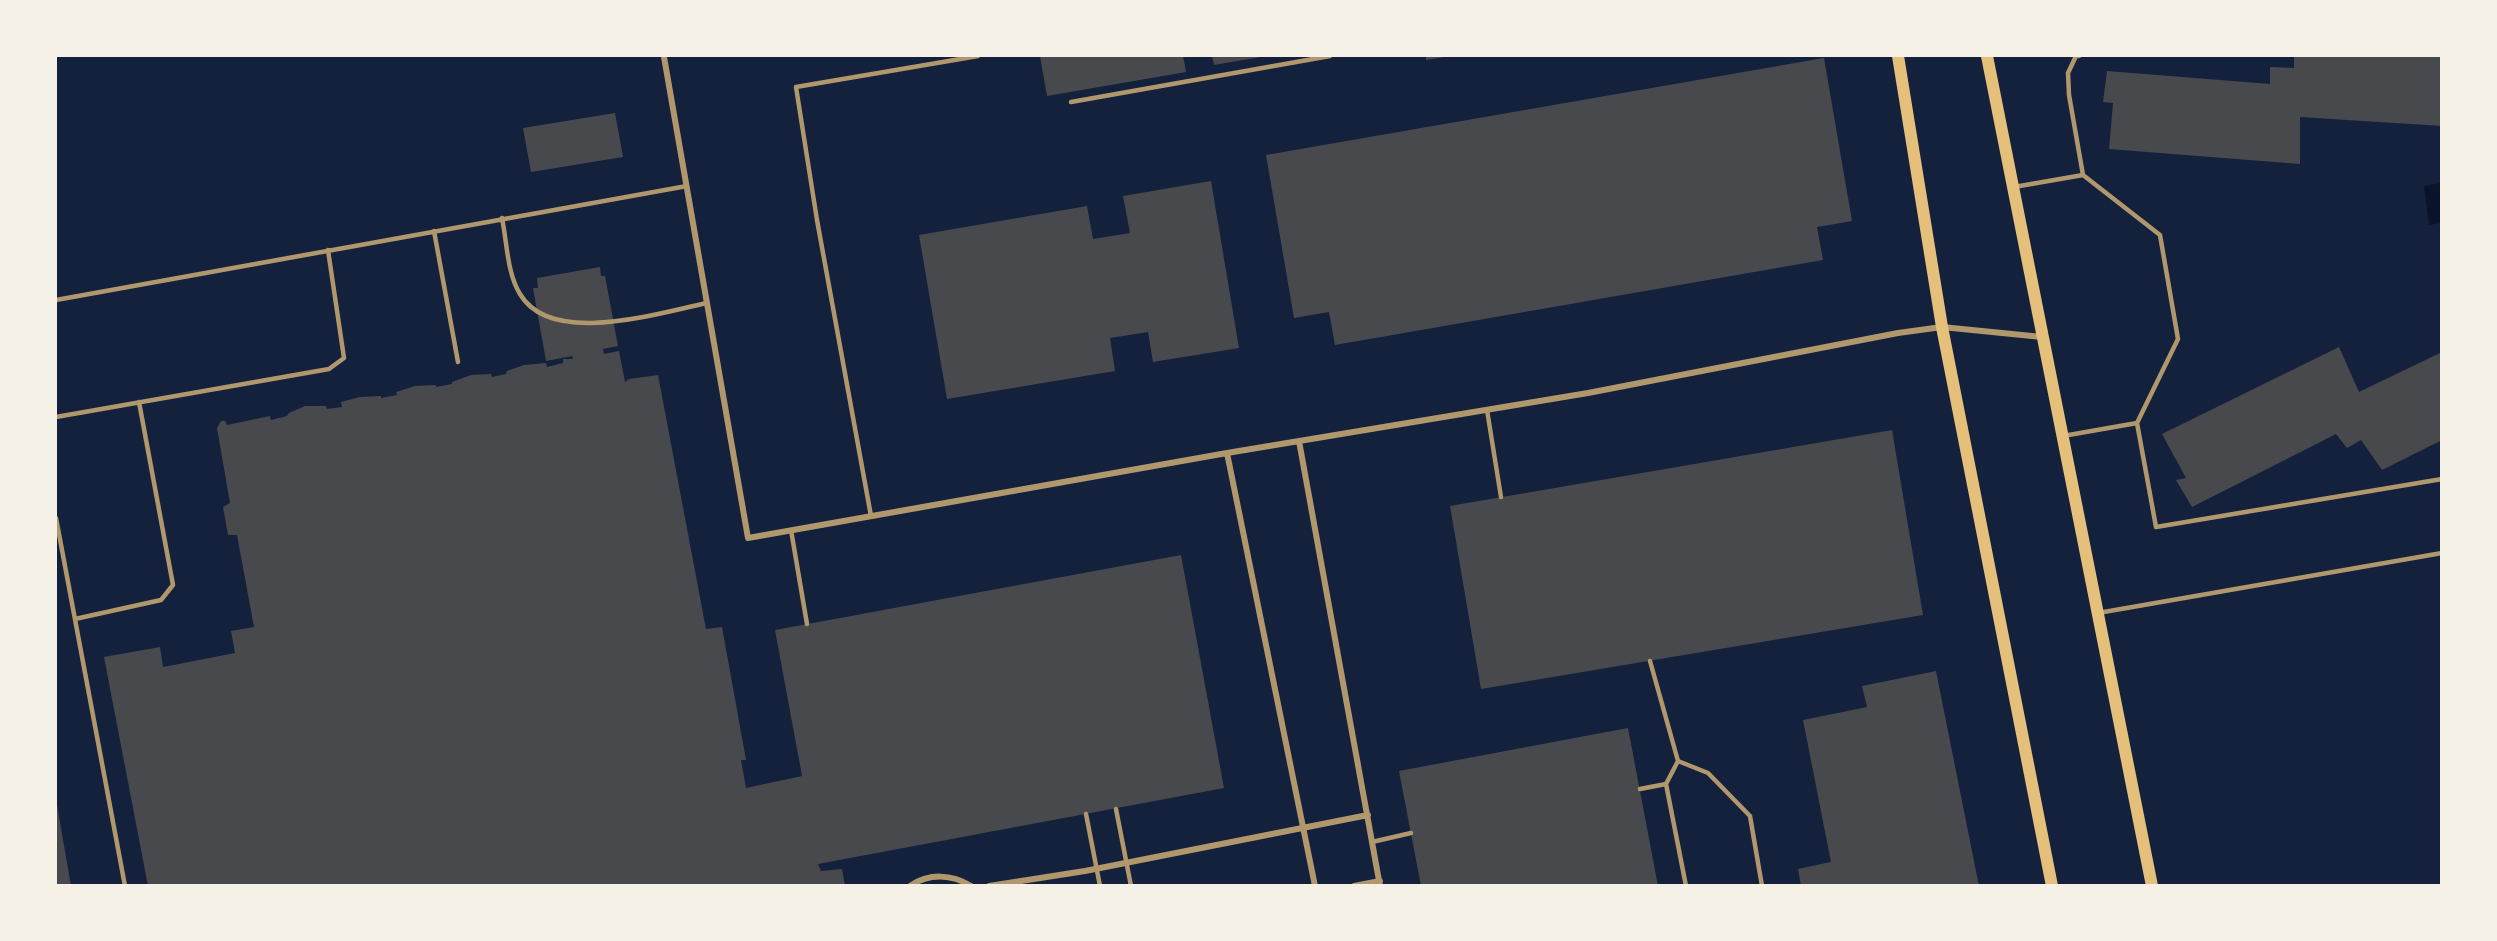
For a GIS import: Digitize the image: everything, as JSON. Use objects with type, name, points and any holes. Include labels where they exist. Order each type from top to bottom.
[{"type":"main road","points":[[1898,56],[1942,327],[2052,885]]},
{"type":"main road","points":[[1987,56],[2152,885]]},
{"type":"street","points":[[664,57],[748,538],[1227,453],[1588,393],[1876,337],[1942,327],[2042,337]]},
{"type":"street","points":[[1299,441],[1380,883],[1354,885]]},
{"type":"street","points":[[1227,453],[1315,885]]},
{"type":"street","points":[[989,885],[1097,869],[1368,815]]},
{"type":"street","points":[[910,885],[932,877],[947,877],[962,880],[971,885]]},
{"type":"lane","points":[[871,516],[817,220],[796,87],[978,56]]},
{"type":"lane","points":[[1071,102],[1330,56]]},
{"type":"lane","points":[[2079,56],[2076,57],[2068,73],[2069,95],[2083,175],[2160,235],[2178,339],[2137,423],[2156,527],[2442,478]]},
{"type":"lane","points":[[2012,188],[2083,175]]},
{"type":"lane","points":[[56,300],[687,186]]},
{"type":"lane","points":[[502,218],[517,288],[528,306],[547,317],[564,322],[593,323],[707,303]]},
{"type":"lane","points":[[434,231],[459,362]]},
{"type":"lane","points":[[56,417],[329,369],[344,358],[328,250]]},
{"type":"lane","points":[[75,619],[161,600],[173,585],[139,402]]},
{"type":"lane","points":[[1487,410],[1501,497]]},
{"type":"lane","points":[[2062,436],[2137,423]]},
{"type":"lane","points":[[56,518],[125,885]]},
{"type":"lane","points":[[791,530],[807,624]]},
{"type":"lane","points":[[2098,613],[2442,553]]},
{"type":"lane","points":[[1650,661],[1678,761],[1666,783],[1686,885]]},
{"type":"lane","points":[[1678,761],[1708,773],[1750,816],[1762,885]]},
{"type":"lane","points":[[1640,789],[1666,783]]},
{"type":"lane","points":[[1116,808],[1131,885]]},
{"type":"lane","points":[[1086,814],[1100,885]]},
{"type":"lane","points":[[1372,842],[1411,833]]},
{"type":"water","points":[[2441,183],[2441,223],[2429,225],[2424,186]]},
{"type":"building","points":[[1040,56],[1183,56],[1186,72],[1047,96]]},
{"type":"building","points":[[1212,56],[1261,56],[1261,57],[1214,65]]},
{"type":"building","points":[[1426,56],[1444,56],[1444,57],[1426,60]]},
{"type":"building","points":[[2294,56],[2442,56],[2442,126],[2300,117],[2300,164],[2109,149],[2113,103],[2103,102],[2107,71],[2270,84],[2270,67],[2294,68]]},
{"type":"building","points":[[1824,58],[1852,221],[1817,227],[1823,260],[1335,345],[1329,312],[1294,318],[1266,155]]},
{"type":"building","points":[[615,113],[623,157],[531,172],[523,128]]},
{"type":"building","points":[[1211,181],[1239,348],[1153,362],[1148,332],[1110,338],[1115,371],[947,399],[919,235],[1087,206],[1093,239],[1130,233],[1123,196]]},
{"type":"building","points":[[600,267],[601,276],[605,276],[618,346],[603,349],[604,354],[619,351],[625,382],[629,379],[658,375],[706,629],[722,627],[746,760],[741,760],[746,788],[802,776],[775,630],[1181,555],[1224,788],[818,864],[821,871],[842,869],[845,886],[148,886],[104,657],[160,647],[163,667],[235,653],[231,631],[254,627],[237,535],[228,535],[223,507],[230,503],[217,428],[221,421],[225,421],[227,425],[270,416],[271,420],[287,416],[305,406],[326,406],[327,409],[342,407],[341,402],[360,397],[381,396],[381,398],[397,395],[396,392],[415,386],[436,385],[436,387],[452,384],[452,382],[471,375],[491,374],[492,377],[506,374],[507,371],[524,365],[546,363],[547,367],[563,363],[563,359],[573,359],[572,356],[546,361],[533,288],[538,288],[537,278]]},
{"type":"building","points":[[2339,347],[2359,392],[2442,352],[2442,440],[2382,470],[2361,440],[2347,448],[2336,434],[2192,507],[2176,480],[2186,478],[2162,434]]},
{"type":"building","points":[[1892,430],[1923,615],[1481,689],[1450,506]]},
{"type":"building","points":[[1936,671],[1979,886],[1801,886],[1798,869],[1831,862],[1803,720],[1867,707],[1862,686]]},
{"type":"building","points":[[1628,728],[1658,886],[1421,886],[1399,771]]},
{"type":"building","points":[[57,805],[71,886],[56,886]]}]
